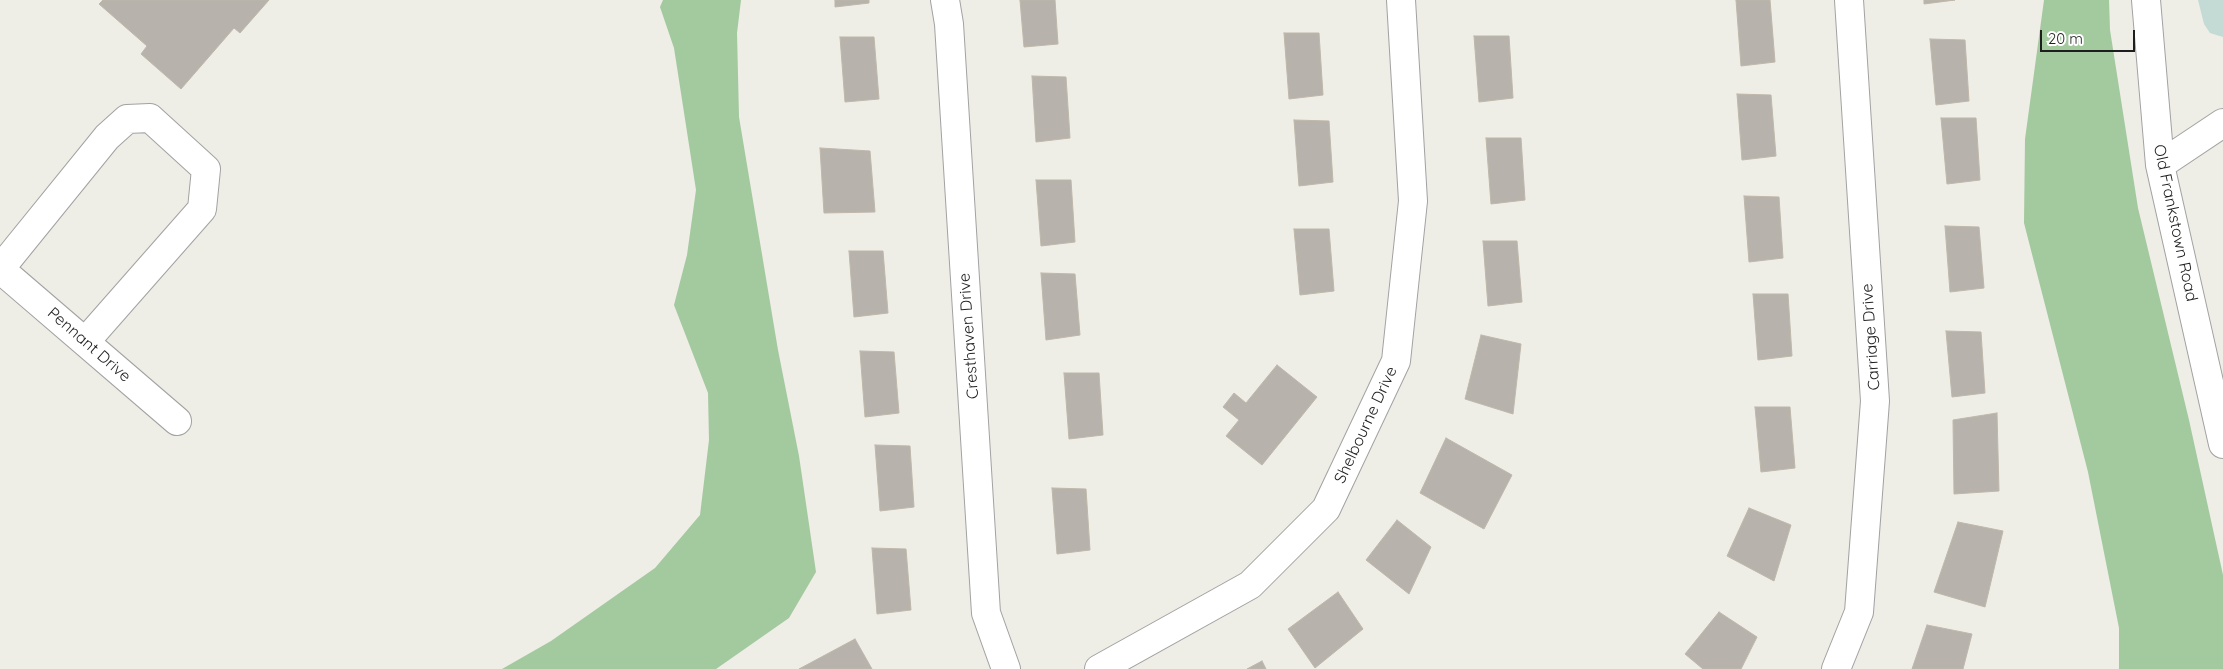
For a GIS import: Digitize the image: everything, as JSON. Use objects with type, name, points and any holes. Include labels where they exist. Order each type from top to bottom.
[{"type":"street","name":"Cresthaven Drive","points":[[945,0],[949,24],[986,613],[1006,669]]},
{"type":"street","name":"Shelbourne Drive","points":[[1099,669],[1250,585],[1326,509],[1396,361],[1413,201],[1402,0]]},
{"type":"street","name":"Carriage Drive","points":[[1836,669],[1859,612],[1875,401],[1849,0]]},
{"type":"street","name":"Old Frankstown Road","points":[[2146,0],[2160,166],[2223,444]]},
{"type":"street","points":[[0,269],[107,137],[126,119],[150,118],[206,168],[202,208],[85,342]]},
{"type":"street","points":[[2160,166],[2223,123]]},
{"type":"street","name":"Pennant Drive","points":[[0,269],[177,421]]},
{"type":"green space","points":[[663,0],[741,0],[737,33],[739,117],[778,350],[799,456],[816,572],[789,618],[716,669],[502,669],[551,641],[655,568],[700,515],[709,440],[708,393],[674,305],[687,255],[696,190],[674,48],[660,7]]},
{"type":"green space","points":[[2044,0],[2109,0],[2110,30],[2138,208],[2189,420],[2223,575],[2223,669],[2119,669],[2119,628],[2088,472],[2024,223],[2025,139]]},
{"type":"shaded area","points":[[2198,0],[2223,0],[2223,37],[2210,33],[2204,24]]},
{"type":"building","points":[[103,0],[269,0],[240,33],[234,28],[181,89],[141,54],[147,46],[99,4]]},
{"type":"building","points":[[835,0],[869,0],[869,3],[835,7]]},
{"type":"building","points":[[1020,0],[1055,0],[1058,44],[1024,47]]},
{"type":"building","points":[[1736,0],[1770,0],[1775,62],[1741,66]]},
{"type":"building","points":[[1924,0],[1955,0],[1924,4]]},
{"type":"building","points":[[1284,33],[1319,33],[1323,95],[1289,99]]},
{"type":"building","points":[[1474,36],[1509,36],[1513,98],[1479,102]]},
{"type":"building","points":[[840,37],[874,37],[879,99],[845,102]]},
{"type":"building","points":[[1930,39],[1965,40],[1969,101],[1936,105]]},
{"type":"building","points":[[1032,76],[1066,77],[1070,138],[1036,142]]},
{"type":"building","points":[[1737,94],[1771,95],[1776,156],[1742,160]]},
{"type":"building","points":[[1941,118],[1976,118],[1980,180],[1947,184]]},
{"type":"building","points":[[1294,120],[1329,121],[1333,182],[1299,186]]},
{"type":"building","points":[[1486,138],[1521,138],[1525,200],[1491,204]]},
{"type":"building","points":[[820,148],[870,151],[875,212],[824,213]]},
{"type":"building","points":[[1036,180],[1071,180],[1075,242],[1041,246]]},
{"type":"building","points":[[1744,196],[1779,197],[1783,258],[1749,262]]},
{"type":"building","points":[[1945,226],[1979,227],[1984,288],[1950,292]]},
{"type":"building","points":[[1294,229],[1329,229],[1334,291],[1300,295]]},
{"type":"building","points":[[1483,241],[1517,241],[1522,302],[1488,306]]},
{"type":"building","points":[[849,251],[883,251],[888,313],[854,317]]},
{"type":"building","points":[[1041,273],[1075,274],[1080,335],[1046,340]]},
{"type":"building","points":[[1753,294],[1788,294],[1792,356],[1758,360]]},
{"type":"building","points":[[1946,331],[1981,332],[1985,393],[1952,397]]},
{"type":"building","points":[[1481,335],[1521,344],[1513,414],[1465,399]]},
{"type":"building","points":[[860,351],[894,352],[899,413],[865,417]]},
{"type":"building","points":[[1277,365],[1317,397],[1262,465],[1226,436],[1239,420],[1223,407],[1234,393],[1246,403]]},
{"type":"building","points":[[1064,373],[1099,373],[1103,435],[1069,439]]},
{"type":"building","points":[[1755,407],[1790,407],[1795,468],[1761,472]]},
{"type":"building","points":[[1997,413],[1999,491],[1954,494],[1953,420]]},
{"type":"building","points":[[1446,438],[1512,475],[1484,529],[1420,493]]},
{"type":"building","points":[[875,445],[910,446],[914,507],[880,511]]},
{"type":"building","points":[[1052,488],[1086,489],[1090,550],[1057,554]]},
{"type":"building","points":[[1749,508],[1791,525],[1774,581],[1727,556]]},
{"type":"building","points":[[1397,520],[1431,547],[1409,594],[1366,560]]},
{"type":"building","points":[[1958,522],[2003,531],[1985,607],[1934,592]]},
{"type":"building","points":[[872,548],[906,549],[911,610],[877,614]]},
{"type":"building","points":[[1338,592],[1363,629],[1315,668],[1288,629]]},
{"type":"building","points":[[1719,612],[1757,637],[1741,669],[1703,669],[1685,654]]},
{"type":"building","points":[[1927,625],[1972,634],[1963,669],[1912,669]]},
{"type":"building","points":[[855,639],[872,669],[799,669]]},
{"type":"building","points":[[1262,661],[1266,669],[1247,669]]}]
